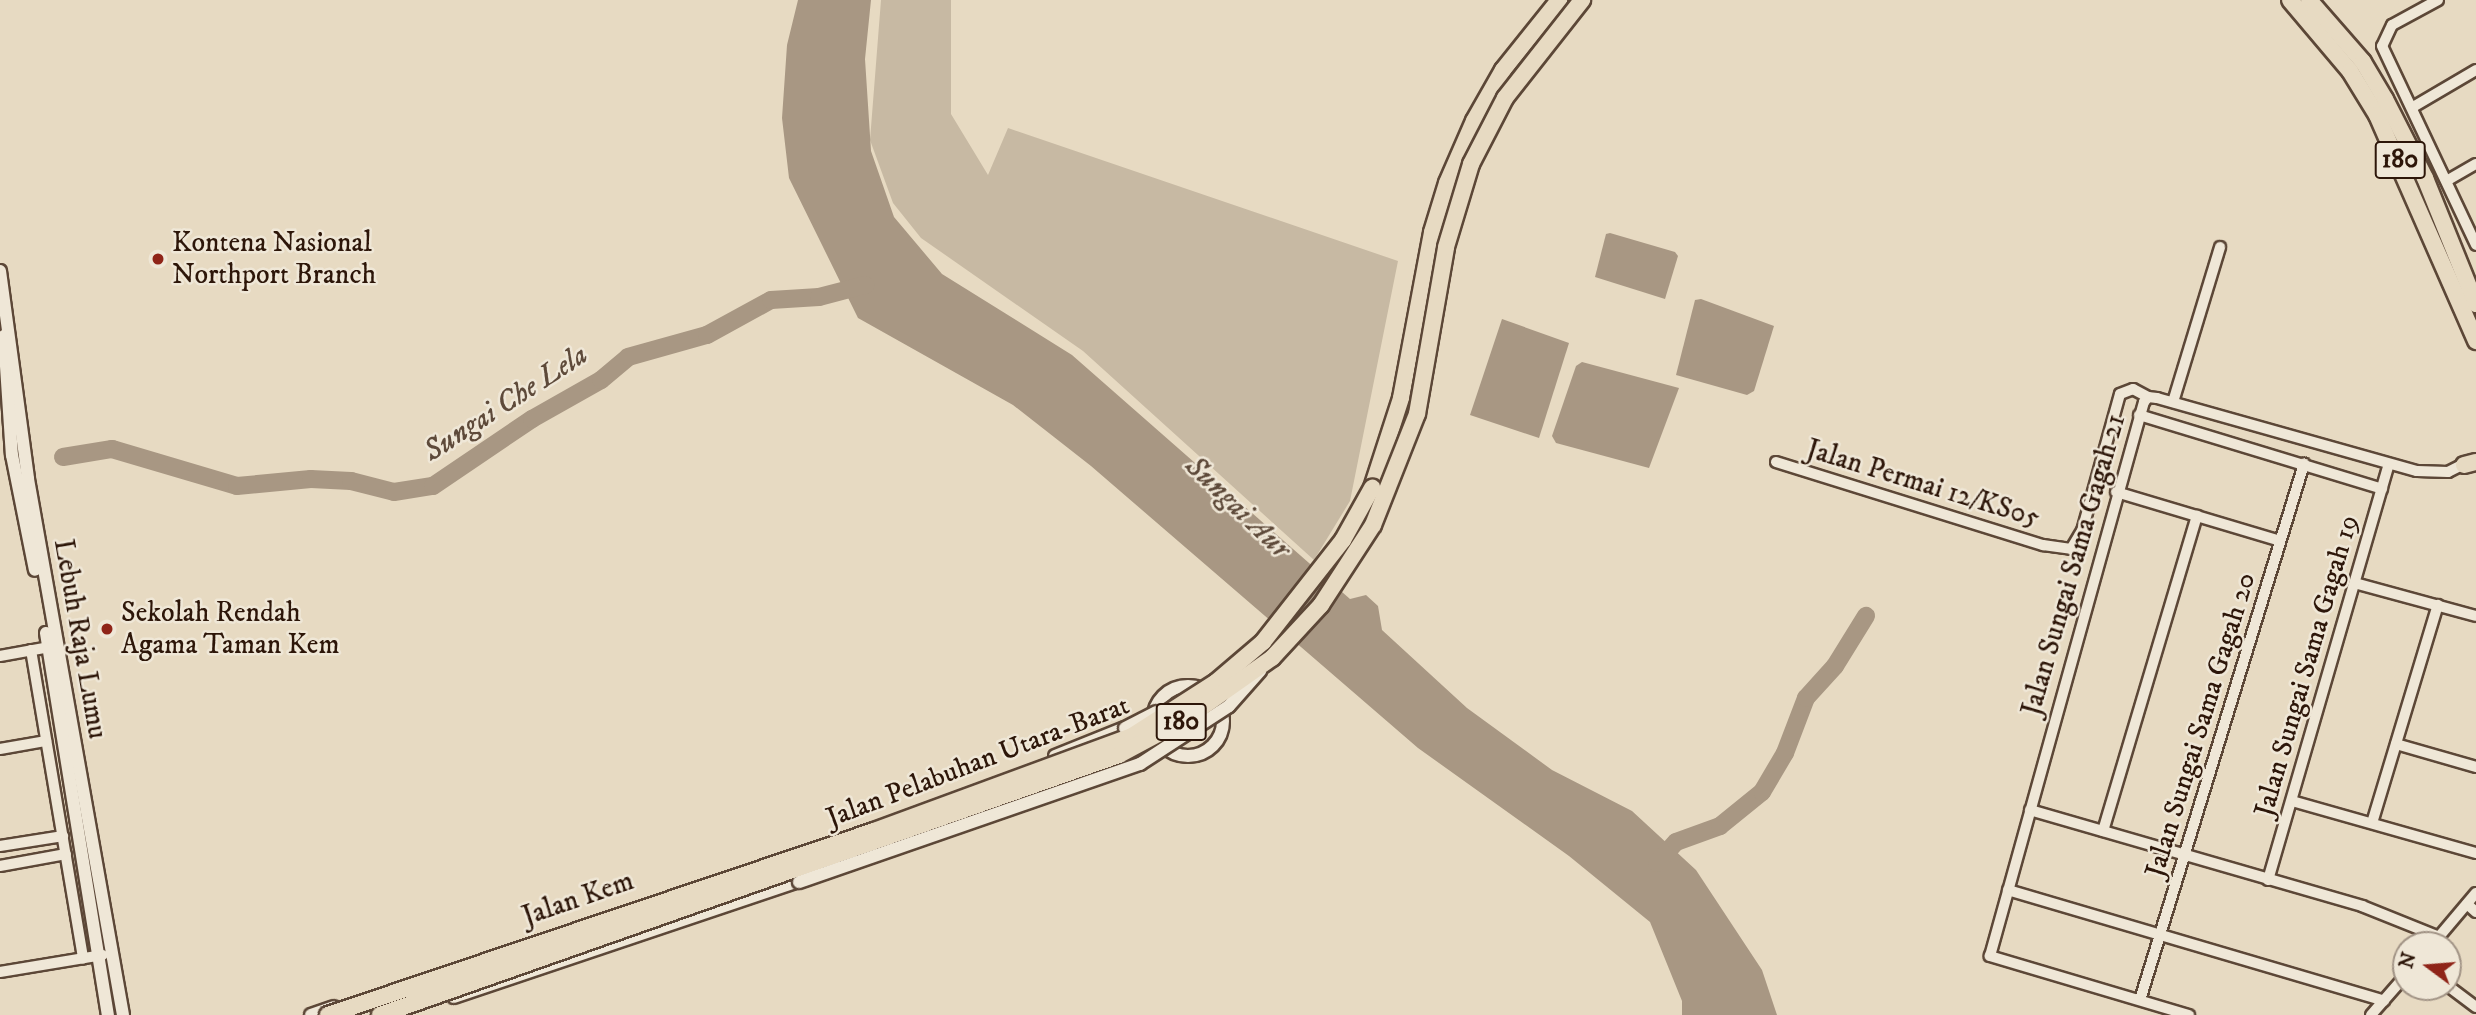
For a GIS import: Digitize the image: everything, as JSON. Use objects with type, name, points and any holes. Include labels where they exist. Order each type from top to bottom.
[{"type":"main road","name":"Jalan Pelabuhan Utara-Barat","points":[[328,1015],[1091,753],[1168,714],[1216,682],[1263,642],[1336,550],[1372,488],[1401,398],[1433,232],[1451,172],[1503,70],[1559,0]]},
{"type":"main road","name":"Jalan Pelabuhan Utara-Barat","points":[[380,1015],[1119,755],[1184,720],[1272,658],[1321,605],[1373,525],[1417,414],[1446,247],[1471,164],[1505,98],[1582,0]]},
{"type":"main road","name":"180","points":[[2290,0],[2350,71],[2378,115],[2476,340]]},
{"type":"main road","name":"180","points":[[2309,0],[2362,62],[2385,99],[2425,178],[2476,304]]},
{"type":"street","points":[[2438,0],[2392,25],[2383,37],[2382,46],[2448,180],[2476,245]]},
{"type":"street","points":[[2413,107],[2476,70]]},
{"type":"street","points":[[2448,180],[2476,164]]},
{"type":"street","points":[[2173,402],[2220,247]]},
{"type":"street","points":[[0,271],[6,321],[11,424]]},
{"type":"street","name":"Jalan Permai 12/KS05","points":[[1776,462],[2043,545],[2071,549],[2082,531],[2120,394],[2133,389],[2148,397]]},
{"type":"street","name":"Jalan Sungai Sama Gagah 21","points":[[2140,1000],[1990,956],[2116,492],[2139,415],[2148,397],[2389,464],[2433,473],[2473,460]]},
{"type":"street","points":[[2139,415],[2382,489]]},
{"type":"street","name":"Lebuh Raja Lumu","points":[[11,424],[12,455],[52,647]]},
{"type":"street","name":"Lebuh Raja Lumu","points":[[11,424],[105,955],[108,1015]]},
{"type":"street","points":[[0,440],[12,455]]},
{"type":"street","name":"Jalan Sungai Sama Gagah 20","points":[[2140,1000],[2304,464]]},
{"type":"street","name":"Jalan Sungai Sama Gagah 19","points":[[2268,880],[2358,584],[2389,464]]},
{"type":"street","points":[[2116,492],[2280,541]]},
{"type":"street","points":[[2104,831],[2197,516]]},
{"type":"street","points":[[2358,584],[2476,616]]},
{"type":"street","points":[[2372,822],[2438,605]]},
{"type":"street","name":"Jalan Kem","points":[[861,829],[1125,729],[1263,642]]},
{"type":"street","points":[[0,656],[52,647]]},
{"type":"street","points":[[31,650],[83,958]]},
{"type":"street","name":"Jalan Kem","points":[[401,1015],[1140,764],[1229,706],[1272,658]]},
{"type":"street","points":[[1190,686],[1210,695],[1222,714],[1220,735],[1198,754],[1178,755],[1161,743],[1153,721],[1160,700],[1168,692],[1190,686]]},
{"type":"street","name":"Jalan Kem","points":[[311,1015],[1075,755],[1153,721]]},
{"type":"street","points":[[0,749],[46,741]]},
{"type":"street","name":"Jalan Kem","points":[[799,882],[867,852],[1114,765],[1161,743]]},
{"type":"street","points":[[2396,744],[2476,767]]},
{"type":"street","points":[[2292,801],[2476,853]]},
{"type":"street","points":[[2030,810],[2362,906],[2415,931]]},
{"type":"street","points":[[0,846],[62,836]]},
{"type":"street","points":[[0,866],[66,854]]},
{"type":"street","points":[[2008,890],[2384,1001]]},
{"type":"street","points":[[2444,931],[2476,893]]},
{"type":"street","points":[[2467,904],[2476,912]]},
{"type":"street","points":[[0,972],[105,955]]},
{"type":"street","name":"Lebuh Raja Lumu","points":[[105,955],[123,1015]]},
{"type":"street","points":[[2371,1015],[2392,992]]},
{"type":"street","points":[[2462,999],[2475,1012]]},
{"type":"street","points":[[2140,1000],[2189,1015]]},
{"type":"shaded area","points":[[881,0],[951,0],[951,114],[988,175],[1008,128],[1398,261],[1350,501],[1314,560],[1083,351],[921,238],[893,203],[870,140]]},
{"type":"water","name":"Sungai Aur","points":[[798,0],[871,0],[865,59],[871,151],[894,217],[942,274],[1072,355],[1350,599],[1366,595],[1378,606],[1382,630],[1467,708],[1552,770],[1632,811],[1696,870],[1762,970],[1777,1015],[1682,1015],[1682,1001],[1650,922],[1569,856],[1418,748],[1091,466],[1013,405],[858,318],[789,178],[782,118],[787,45]]},
{"type":"water","points":[[1606,234],[1675,252],[1678,256],[1665,299],[1595,277]]},
{"type":"water","points":[[1701,299],[1774,326],[1754,391],[1747,395],[1676,375],[1695,300]]},
{"type":"water","points":[[1502,319],[1569,343],[1539,438],[1470,415]]},
{"type":"water","points":[[1582,362],[1679,388],[1649,468],[1556,443],[1552,436],[1576,366]]},
{"type":"waterway","name":"Sungai Che Lela","points":[[63,457],[112,449],[237,486],[311,479],[351,481],[394,492],[433,486],[532,419],[601,380],[628,357],[707,335],[771,300],[819,297],[865,285]]},
{"type":"waterway","points":[[1657,863],[1676,842],[1720,826],[1762,792],[1785,753],[1806,698],[1835,666],[1866,616]]},
{"type":"place","name":"Kontena Nasional Northport Branch","points":[[158,259]]},
{"type":"place","name":"Sekolah Rendah Agama Taman Kem","points":[[107,629]]}]
